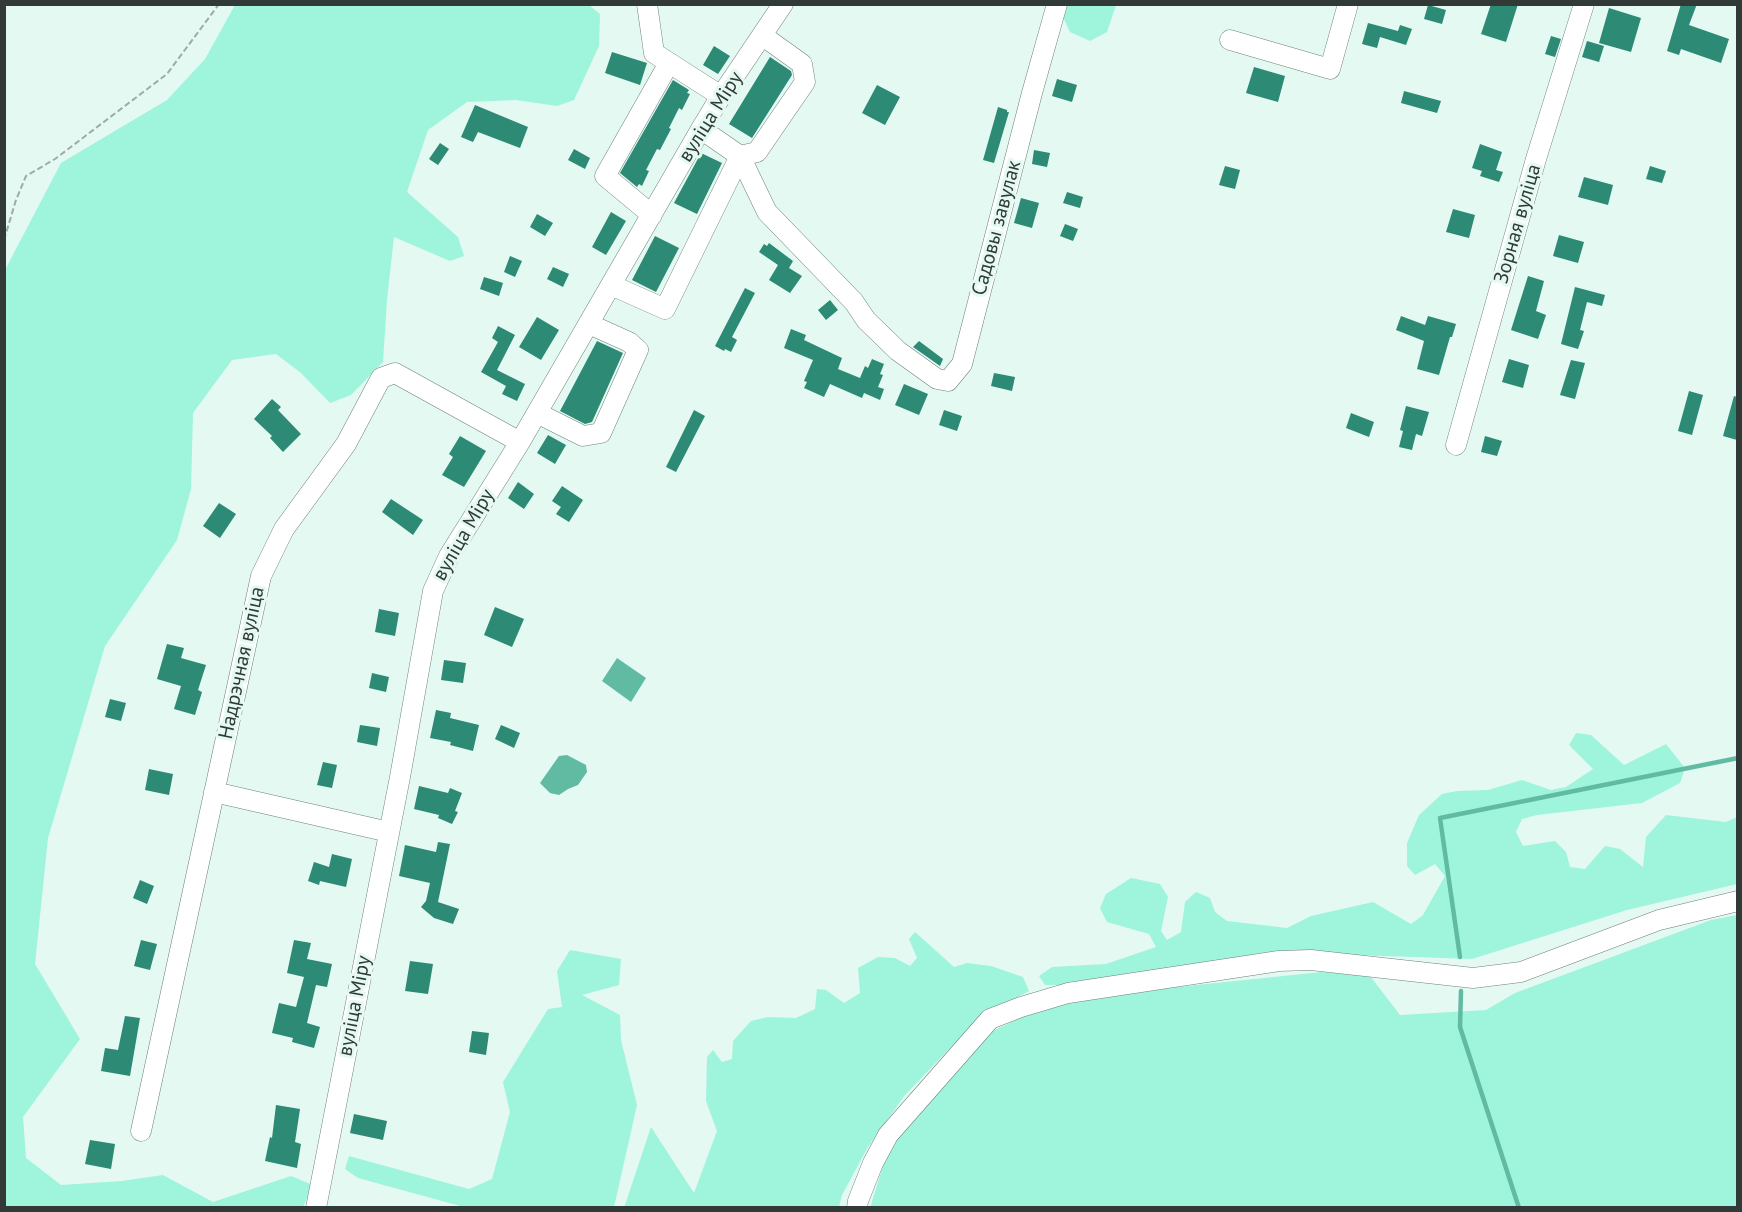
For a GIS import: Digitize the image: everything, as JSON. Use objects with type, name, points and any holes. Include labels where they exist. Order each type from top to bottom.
[{"type":"street","points":[[647,4],[654,53],[721,96]]},
{"type":"street","name":"вуліца Міру","points":[[316,1208],[433,591],[449,556],[520,442],[701,129],[783,4]]},
{"type":"street","name":"Садовы завулак","points":[[740,156],[767,212],[854,302],[866,320],[898,351],[937,379],[948,381],[962,364],[1057,4]]},
{"type":"street","points":[[1230,40],[1330,69],[1348,4]]},
{"type":"street","name":"Зорная вуліца","points":[[1456,445],[1536,159],[1584,4]]},
{"type":"street","points":[[701,129],[740,156],[757,152],[805,82],[802,64],[763,36]]},
{"type":"street","points":[[652,215],[606,176],[669,63]]},
{"type":"street","points":[[611,285],[665,309],[740,156]]},
{"type":"street","points":[[537,413],[583,436],[601,433],[638,350],[629,342],[589,324]]},
{"type":"street","name":"Надрэчная вуліца","points":[[141,1131],[261,576],[284,529],[346,444],[381,378],[395,373],[520,442]]},
{"type":"street","points":[[214,792],[389,832]]},
{"type":"street","points":[[857,1208],[873,1163],[888,1135],[990,1019],[1021,1007],[1068,993],[1279,961],[1311,960],[1473,978],[1521,972],[1659,920],[1737,901]]},
{"type":"path","points":[[4,240],[26,176],[55,159],[167,74],[219,4]]},
{"type":"shaded area","points":[[235,5],[589,5],[600,14],[599,46],[574,100],[557,106],[516,100],[467,102],[428,130],[407,192],[458,237],[464,256],[450,261],[394,237],[383,362],[351,395],[330,403],[301,373],[276,354],[232,360],[193,413],[191,489],[177,540],[105,646],[48,838],[35,964],[80,1039],[23,1117],[26,1158],[61,1185],[122,1181],[163,1175],[213,1202],[291,1176],[313,1185],[303,1207],[5,1208],[5,270],[61,163],[167,100],[205,59]]},
{"type":"shaded area","points":[[1064,5],[1116,5],[1107,32],[1090,41],[1070,32],[1061,13]]},
{"type":"shaded area","points":[[617,658],[646,678],[631,702],[602,681]]},
{"type":"shaded area","points":[[1576,733],[1591,735],[1624,765],[1666,744],[1685,768],[1680,783],[1642,803],[1537,815],[1522,819],[1516,832],[1523,846],[1555,841],[1566,852],[1570,867],[1585,869],[1605,846],[1620,849],[1643,867],[1646,837],[1666,815],[1726,822],[1737,817],[1737,884],[1627,910],[1472,959],[1268,952],[1078,985],[1045,985],[1039,976],[1052,967],[1106,964],[1156,947],[1149,934],[1107,922],[1100,908],[1106,894],[1131,878],[1160,884],[1168,897],[1161,931],[1167,940],[1181,932],[1185,902],[1196,892],[1210,898],[1215,912],[1227,921],[1287,928],[1311,916],[1373,902],[1411,924],[1423,915],[1445,876],[1435,864],[1415,875],[1407,866],[1407,843],[1419,815],[1442,794],[1457,791],[1488,790],[1522,780],[1551,790],[1566,787],[1593,769],[1569,745]]},
{"type":"shaded area","points":[[567,755],[586,765],[587,772],[578,785],[559,795],[550,793],[540,783],[559,756]]},
{"type":"shaded area","points":[[1737,915],[1737,1207],[870,1208],[889,1146],[986,1034],[1061,999],[1322,972],[1370,976],[1400,1015],[1486,1010],[1515,993],[1711,920]]},
{"type":"shaded area","points":[[915,932],[954,967],[967,963],[991,966],[1023,977],[1029,991],[1005,1004],[953,1045],[905,1095],[868,1147],[842,1195],[839,1207],[624,1208],[651,1127],[694,1193],[717,1131],[706,1101],[707,1057],[713,1050],[722,1062],[732,1059],[733,1041],[751,1021],[768,1017],[796,1018],[815,1009],[817,989],[826,990],[844,1003],[860,993],[858,968],[878,957],[895,958],[910,966],[917,958],[909,939]]},
{"type":"shaded area","points":[[570,950],[621,959],[619,985],[582,995],[620,1015],[621,1040],[637,1105],[614,1207],[464,1207],[358,1178],[345,1169],[349,1156],[469,1189],[492,1179],[510,1112],[503,1082],[548,1009],[562,1007],[557,971]]},
{"type":"building","points":[[1491,4],[1518,4],[1506,42],[1481,34]]},
{"type":"building","points":[[1681,4],[1697,4],[1689,25],[1729,39],[1721,63],[1681,49],[1679,55],[1667,51]]},
{"type":"building","points":[[1428,5],[1446,10],[1442,24],[1424,19]]},
{"type":"building","points":[[1609,8],[1641,18],[1631,52],[1599,43]]},
{"type":"building","points":[[1368,23],[1398,31],[1400,25],[1412,29],[1406,45],[1380,37],[1377,48],[1362,44]]},
{"type":"building","points":[[1551,36],[1561,39],[1555,57],[1545,54]]},
{"type":"building","points":[[1587,41],[1604,46],[1599,62],[1582,57]]},
{"type":"building","points":[[714,46],[730,56],[718,74],[703,65]]},
{"type":"building","points":[[612,52],[647,63],[640,85],[605,73]]},
{"type":"building","points":[[770,57],[791,71],[792,75],[752,138],[729,124]]},
{"type":"building","points":[[1254,67],[1285,76],[1278,102],[1246,93]]},
{"type":"building","points":[[1057,79],[1077,85],[1072,102],[1052,96]]},
{"type":"building","points":[[673,80],[689,90],[687,93],[690,94],[682,110],[679,108],[660,150],[657,149],[646,170],[649,171],[642,186],[639,184],[637,187],[620,173]]},
{"type":"building","points":[[877,85],[900,97],[885,125],[862,113]]},
{"type":"building","points":[[1404,91],[1441,101],[1437,113],[1401,103]]},
{"type":"building","points":[[475,105],[528,127],[520,148],[478,132],[473,142],[461,137]]},
{"type":"building","points":[[998,107],[1009,112],[994,163],[983,160]]},
{"type":"building","points":[[440,143],[449,149],[438,165],[429,159]]},
{"type":"building","points":[[1480,144],[1502,152],[1496,170],[1503,172],[1499,182],[1480,176],[1482,171],[1472,168]]},
{"type":"building","points":[[574,149],[590,158],[585,169],[568,160]]},
{"type":"building","points":[[1034,150],[1050,153],[1047,167],[1032,164]]},
{"type":"building","points":[[701,153],[722,163],[697,214],[674,203]]},
{"type":"building","points":[[1225,166],[1240,170],[1235,189],[1219,185]]},
{"type":"building","points":[[1650,166],[1666,171],[1662,183],[1646,179]]},
{"type":"building","points":[[1584,177],[1613,185],[1608,205],[1578,197]]},
{"type":"building","points":[[1067,192],[1083,197],[1080,208],[1063,203]]},
{"type":"building","points":[[1021,198],[1039,203],[1032,228],[1014,223]]},
{"type":"building","points":[[1453,209],[1475,215],[1469,238],[1446,232]]},
{"type":"building","points":[[611,212],[626,221],[606,255],[592,247]]},
{"type":"building","points":[[537,214],[553,223],[545,236],[530,227]]},
{"type":"building","points":[[1065,224],[1078,229],[1073,241],[1060,236]]},
{"type":"building","points":[[1559,235],[1584,242],[1578,263],[1553,256]]},
{"type":"building","points":[[655,236],[679,248],[656,292],[632,280]]},
{"type":"building","points":[[769,243],[793,261],[789,268],[802,276],[790,293],[769,280],[778,265],[759,252],[764,244],[767,246]]},
{"type":"building","points":[[510,256],[522,261],[515,277],[504,272]]},
{"type":"building","points":[[553,267],[569,274],[563,287],[547,279]]},
{"type":"building","points":[[1528,276],[1544,281],[1536,311],[1546,315],[1538,339],[1511,330]]},
{"type":"building","points":[[484,277],[503,283],[499,296],[480,289]]},
{"type":"building","points":[[1575,287],[1605,295],[1602,306],[1587,302],[1580,330],[1584,331],[1578,349],[1561,344]]},
{"type":"building","points":[[745,288],[755,293],[732,337],[737,340],[731,352],[725,349],[724,351],[715,346]]},
{"type":"building","points":[[830,300],[838,310],[826,320],[818,310]]},
{"type":"building","points":[[1401,316],[1425,325],[1428,316],[1456,324],[1439,375],[1417,369],[1424,341],[1396,330]]},
{"type":"building","points":[[537,317],[559,330],[541,360],[519,347]]},
{"type":"building","points":[[498,326],[515,335],[497,370],[525,384],[517,401],[502,394],[506,386],[481,372],[498,342],[492,338]]},
{"type":"building","points":[[791,329],[806,335],[804,340],[842,358],[838,369],[860,378],[865,366],[868,368],[872,359],[884,364],[880,374],[883,375],[878,387],[884,389],[880,400],[864,393],[862,398],[830,384],[824,397],[804,388],[807,382],[804,381],[813,360],[784,348]]},
{"type":"building","points":[[597,341],[623,353],[592,422],[585,424],[560,411]]},
{"type":"building","points":[[919,341],[943,359],[940,366],[913,347]]},
{"type":"building","points":[[1509,359],[1529,365],[1523,388],[1502,382]]},
{"type":"building","points":[[1571,360],[1585,363],[1575,399],[1560,395]]},
{"type":"building","points":[[994,373],[1015,377],[1012,391],[991,386]]},
{"type":"building","points":[[904,384],[928,394],[919,415],[895,405]]},
{"type":"building","points":[[1689,391],[1703,395],[1692,435],[1678,431]]},
{"type":"building","points":[[1734,396],[1737,397],[1737,440],[1723,436]]},
{"type":"building","points":[[272,399],[281,407],[278,410],[301,434],[283,452],[270,438],[272,436],[254,419]]},
{"type":"building","points":[[1406,406],[1429,412],[1422,436],[1416,434],[1412,450],[1399,447],[1403,431],[1400,430]]},
{"type":"building","points":[[694,410],[705,416],[676,472],[666,467]]},
{"type":"building","points":[[944,410],[962,416],[957,431],[939,425]]},
{"type":"building","points":[[1351,413],[1374,422],[1369,437],[1346,428]]},
{"type":"building","points":[[548,435],[566,445],[555,464],[537,453]]},
{"type":"building","points":[[460,436],[486,451],[464,487],[442,475],[453,457],[449,454]]},
{"type":"building","points":[[1485,436],[1502,441],[1497,456],[1481,452]]},
{"type":"building","points":[[518,482],[534,494],[524,509],[508,498]]},
{"type":"building","points":[[562,486],[583,500],[569,522],[556,514],[561,507],[552,501]]},
{"type":"building","points":[[391,499],[423,520],[413,535],[382,512]]},
{"type":"building","points":[[219,503],[236,514],[220,538],[203,526]]},
{"type":"building","points":[[495,607],[524,619],[512,647],[484,635]]},
{"type":"building","points":[[379,609],[399,613],[395,636],[375,632]]},
{"type":"building","points":[[167,644],[184,648],[181,658],[206,665],[198,690],[202,692],[195,715],[174,709],[181,686],[157,679]]},
{"type":"building","points":[[444,660],[466,663],[463,683],[441,680]]},
{"type":"building","points":[[372,673],[389,677],[386,692],[369,688]]},
{"type":"building","points":[[110,699],[126,703],[121,721],[105,717]]},
{"type":"building","points":[[436,710],[451,713],[450,718],[479,725],[473,751],[450,745],[451,742],[430,738]]},
{"type":"building","points":[[360,725],[380,728],[377,746],[357,742]]},
{"type":"building","points":[[501,725],[520,733],[514,748],[495,739]]},
{"type":"building","points":[[323,762],[337,765],[332,788],[317,785]]},
{"type":"building","points":[[149,769],[173,774],[169,795],[145,790]]},
{"type":"building","points":[[419,786],[448,793],[450,788],[462,793],[455,811],[458,812],[452,824],[438,818],[439,815],[414,809]]},
{"type":"building","points":[[438,842],[450,844],[438,902],[459,909],[453,924],[434,918],[421,907],[426,901],[430,883],[399,876],[405,845],[436,852]]},
{"type":"building","points":[[332,854],[352,859],[346,887],[320,881],[319,885],[308,881],[314,862],[329,867]]},
{"type":"building","points":[[140,880],[154,886],[147,904],[133,898]]},
{"type":"building","points":[[141,940],[157,944],[150,970],[134,966]]},
{"type":"building","points":[[294,940],[311,943],[307,959],[332,964],[327,987],[316,985],[307,1023],[320,1027],[314,1048],[292,1042],[293,1038],[272,1033],[279,1003],[296,1007],[304,977],[287,973]]},
{"type":"building","points":[[410,961],[433,964],[428,994],[405,991]]},
{"type":"building","points":[[125,1016],[140,1018],[130,1076],[101,1071],[105,1048],[118,1050]]},
{"type":"building","points":[[472,1031],[489,1033],[486,1055],[469,1052]]},
{"type":"building","points":[[276,1105],[300,1109],[295,1142],[301,1144],[297,1168],[265,1161],[270,1137],[272,1138]]},
{"type":"building","points":[[354,1114],[387,1121],[383,1140],[350,1133]]},
{"type":"building","points":[[90,1140],[115,1144],[111,1169],[85,1164]]},
{"type":"waterway","points":[[1460,957],[1440,818],[1738,758]]},
{"type":"waterway","points":[[1461,991],[1460,1027],[1519,1208]]}]
